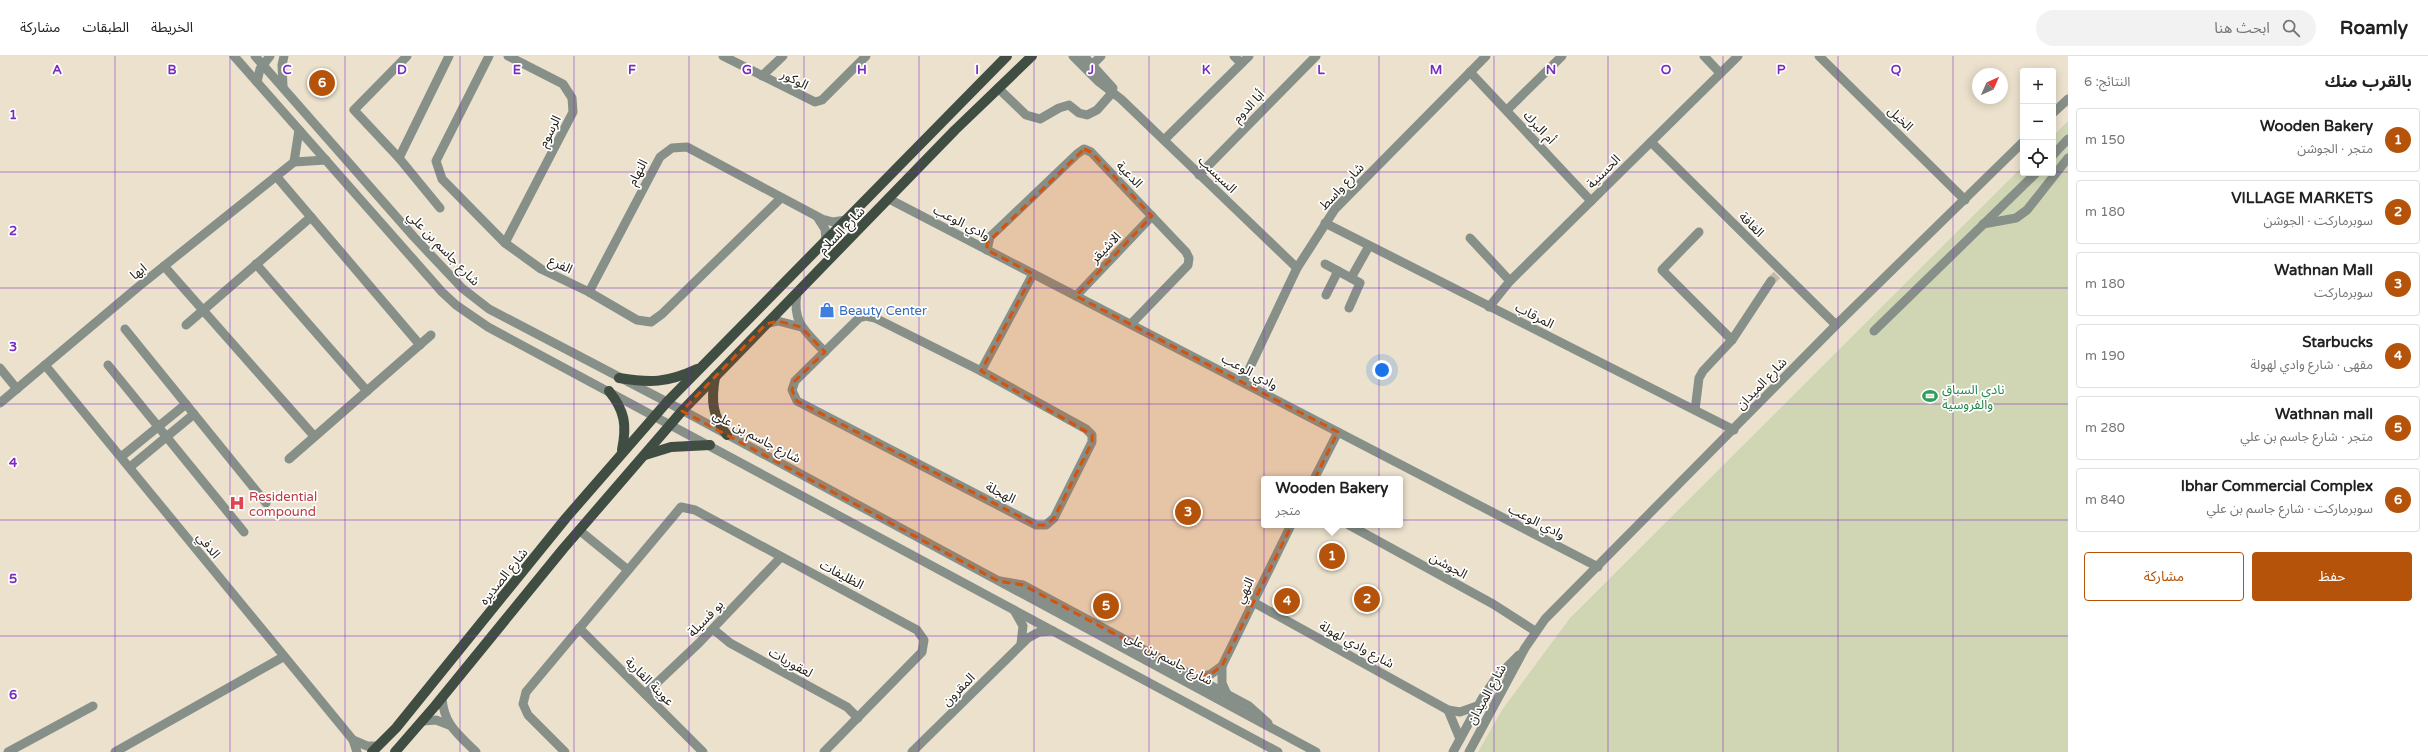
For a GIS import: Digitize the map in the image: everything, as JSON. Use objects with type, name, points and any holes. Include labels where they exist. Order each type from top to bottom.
[{"type":"main road","name":"شارع السلام","points":[[655,415],[1007,56]]},
{"type":"main road","name":"شارع السلام","points":[[671,424],[682,410],[998,88],[1033,56]]},
{"type":"main road","points":[[618,378],[650,383],[666,380],[702,366]]},
{"type":"main road","points":[[715,377],[713,407],[720,426],[727,435]]},
{"type":"main road","points":[[609,391],[620,404],[625,422],[622,451]]},
{"type":"main road","name":"شارع الصديره","points":[[375,749],[414,706],[622,451],[655,415]]},
{"type":"main road","points":[[395,752],[442,698],[579,530],[671,424]]},
{"type":"main road","points":[[643,456],[671,447],[710,445]]},
{"type":"street","points":[[234,56],[456,305],[488,327],[655,415],[1278,752]]},
{"type":"street","name":"شارع جاسم بن علي","points":[[255,56],[283,86],[414,237],[466,292],[514,324],[682,410],[1316,752]]},
{"type":"street","points":[[257,82],[262,64],[270,56]]},
{"type":"street","points":[[283,86],[282,65],[284,56]]},
{"type":"street","points":[[407,56],[354,110],[399,158],[440,208]]},
{"type":"street","points":[[399,158],[449,56]]},
{"type":"street","name":"الفرع","points":[[489,56],[436,161],[442,179],[505,243],[541,269],[589,292],[637,320],[651,322],[662,314],[781,198]]},
{"type":"street","name":"الرسوم","points":[[505,243],[573,112],[572,98],[563,84],[508,56]]},
{"type":"street","name":"الوكور","points":[[723,56],[815,102],[822,100],[866,56]]},
{"type":"street","points":[[762,76],[783,56]]},
{"type":"street","name":"السبسب","points":[[1073,56],[1112,93],[1121,99]]},
{"type":"street","name":"السبسب","points":[[1084,56],[1093,64],[1121,99],[1297,268]]},
{"type":"street","points":[[1093,64],[1101,56]]},
{"type":"street","points":[[1234,56],[1241,63]]},
{"type":"street","points":[[1164,140],[1249,56]]},
{"type":"street","name":"أبا الدوم","points":[[1199,175],[1316,56]]},
{"type":"street","name":"شارع واسط","points":[[1243,382],[1297,268],[1335,208],[1486,56]]},
{"type":"street","points":[[1507,110],[1562,56]]},
{"type":"street","points":[[1704,56],[1720,73]]},
{"type":"street","name":"الحسنية","points":[[1489,307],[1510,281],[1738,56]]},
{"type":"street","name":"الخيل","points":[[1819,56],[1965,200]]},
{"type":"street","name":"أم البرك","points":[[1470,72],[1591,201]]},
{"type":"street","points":[[998,88],[1026,115],[1040,119],[1059,108],[1069,105],[1079,113],[1087,115],[1097,110],[1112,93]]},
{"type":"street","points":[[2056,110],[2068,99]]},
{"type":"street","points":[[299,130],[294,162],[317,159],[326,160]]},
{"type":"street","points":[[2056,152],[2068,139]]},
{"type":"street","name":"الغافة","points":[[1650,142],[1776,275],[1836,325]]},
{"type":"street","name":"شارع الميدان","points":[[1469,752],[1535,631],[1836,325],[2020,145]]},
{"type":"street","name":"النهام","points":[[589,292],[660,157],[672,148],[687,147],[817,217],[833,222],[846,220]]},
{"type":"street","name":"الدعية","points":[[987,250],[990,237],[1084,150],[1091,152],[1186,252],[1189,258],[1188,265],[1131,324]]},
{"type":"street","points":[[1982,225],[2016,218],[2026,210],[2068,158]]},
{"type":"street","name":"ابها","points":[[0,402],[164,266],[294,162]]},
{"type":"street","points":[[276,176],[420,345]]},
{"type":"street","points":[[1874,331],[2033,176]]},
{"type":"street","name":"وادي الوعب","points":[[889,199],[1598,567]]},
{"type":"street","name":"الاشيقر","points":[[1076,296],[1152,216]]},
{"type":"street","points":[[186,325],[311,217]]},
{"type":"street","points":[[817,217],[825,229],[826,240]]},
{"type":"street","name":"المرقاب","points":[[1325,223],[1734,430]]},
{"type":"street","points":[[1699,232],[1662,270],[1732,340]]},
{"type":"street","points":[[1470,238],[1510,281]]},
{"type":"street","points":[[1351,278],[1369,246]]},
{"type":"street","points":[[256,264],[367,391]]},
{"type":"street","points":[[1325,264],[1360,283],[1349,308]]},
{"type":"street","points":[[164,266],[314,436]]},
{"type":"street","points":[[1326,295],[1338,271]]},
{"type":"street","points":[[981,371],[1033,274]]},
{"type":"street","points":[[1695,410],[1699,378],[1703,371],[1732,340],[1776,275]]},
{"type":"street","points":[[798,293],[796,312],[801,327],[824,352]]},
{"type":"street","name":"الهجلة","points":[[866,316],[875,318],[981,371],[1086,429],[1092,435],[1092,442],[1054,518],[1046,525],[1036,525],[797,402],[792,390],[795,381],[859,318],[866,316]]},
{"type":"street","points":[[766,324],[778,321],[801,327]]},
{"type":"street","points":[[125,329],[266,503]]},
{"type":"street","points":[[288,459],[431,335]]},
{"type":"street","name":"الدفي","points":[[45,365],[353,740],[357,752]]},
{"type":"street","points":[[108,365],[244,532]]},
{"type":"street","points":[[0,368],[17,389]]},
{"type":"street","points":[[121,457],[186,404]]},
{"type":"street","points":[[130,467],[194,414]]},
{"type":"street","points":[[1316,476],[1338,432]]},
{"type":"street","name":"الظليفات","points":[[565,752],[528,715],[523,704],[526,692],[681,507],[695,510],[917,630],[924,640],[922,652],[824,752]]},
{"type":"street","name":"النهي","points":[[1227,694],[1222,684],[1222,666],[1290,528]]},
{"type":"street","name":"الجوشن","points":[[1354,528],[1493,604],[1535,631]]},
{"type":"street","points":[[579,530],[628,570]]},
{"type":"street","name":"بو فسيلة","points":[[645,694],[713,629],[781,557]]},
{"type":"street","points":[[998,581],[1023,585],[1227,694],[1255,710],[1271,727]]},
{"type":"street","name":"شارع وادي لهولة","points":[[1253,602],[1448,710]]},
{"type":"street","points":[[1012,608],[1023,626],[1022,644]]},
{"type":"street","name":"عوينة الغارية","points":[[579,628],[704,752]]},
{"type":"street","name":"لعقوريات","points":[[713,629],[730,643],[847,707],[858,718]]},
{"type":"street","name":"المقرون","points":[[912,752],[1022,644],[1033,635],[1053,630]]},
{"type":"street","name":"شارع الميدان","points":[[1453,752],[1477,706],[1496,678],[1525,648]]},
{"type":"street","points":[[114,752],[284,657]]},
{"type":"street","points":[[1197,678],[1211,674],[1222,666]]},
{"type":"street","points":[[442,698],[444,711],[449,725]]},
{"type":"street","points":[[8,752],[93,706]]},
{"type":"street","points":[[1448,710],[1460,712],[1477,706]]},
{"type":"street","points":[[1448,710],[1460,739]]},
{"type":"street","points":[[423,720],[436,720],[449,725],[476,752]]},
{"type":"street","points":[[353,740],[375,749]]},
{"type":"highlighted area","points":[[1084,149],[1091,152],[1152,216],[1076,296],[1338,432],[1222,666],[1211,674],[1197,678],[1023,585],[998,581],[682,411],[766,324],[778,321],[801,327],[825,352],[795,381],[792,390],[797,401],[1036,525],[1046,525],[1054,518],[1092,442],[1092,435],[981,371],[1033,274],[987,250],[987,243]]},
{"type":"green space","name":"نادي السباق والفروسية","points":[[2068,121],[2068,752],[1478,752],[1502,710],[1570,618],[2020,169],[2020,176],[2056,176],[2056,133]]},
{"type":"tunnel","points":[[1771,281],[1777,275]]},
{"type":"place","name":"Ibhar Commercial Complex","points":[[322,83]]},
{"type":"place","name":"Beauty Center","points":[[827,310]]},
{"type":"place","name":"نادي السباق والفروسية","points":[[1930,396]]},
{"type":"place","name":"Residential compound","points":[[237,503]]},
{"type":"place","name":"Wathnan Mall","points":[[1188,512]]},
{"type":"place","name":"Wooden Bakery","points":[[1332,556]]},
{"type":"place","name":"VILLAGE MARKETS","points":[[1367,599]]},
{"type":"place","name":"Starbucks","points":[[1287,601]]},
{"type":"place","name":"Wathnan mall","points":[[1106,606]]}]
